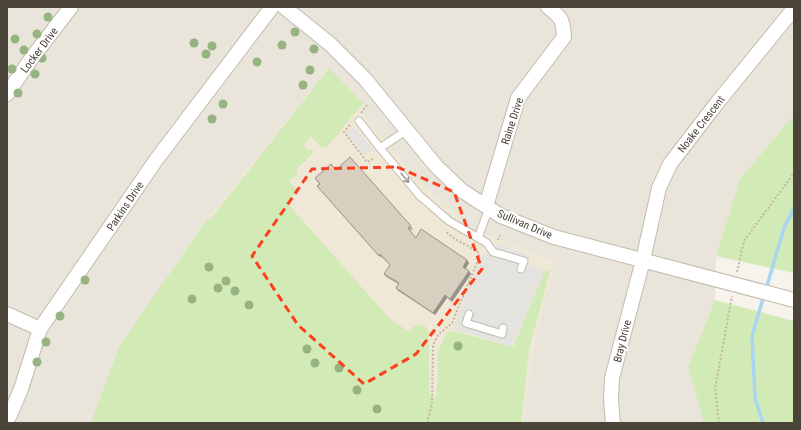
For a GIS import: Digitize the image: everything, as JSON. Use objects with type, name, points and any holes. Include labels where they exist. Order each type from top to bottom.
[{"type":"street","name":"Locker Drive","points":[[7,94],[31,59],[71,7]]},
{"type":"street","name":"Parkins Drive","points":[[7,420],[21,390],[40,329],[156,160],[272,7]]},
{"type":"street","name":"Sullivan Drive","points":[[284,7],[330,44],[365,79],[436,166],[460,190],[502,216],[554,237],[794,300]]},
{"type":"street","name":"Raine Drive","points":[[488,207],[518,98],[564,37],[563,22],[555,12],[548,7]]},
{"type":"street","name":"Noake Crescent","points":[[643,260],[660,188],[670,164],[717,103],[792,11],[792,7]]},
{"type":"street","name":"Bray Drive","points":[[613,423],[611,400],[612,378],[643,260]]},
{"type":"street","points":[[7,314],[40,329]]},
{"type":"lane","points":[[357,120],[419,194],[448,221],[487,243],[492,255],[524,261],[521,269]]},
{"type":"lane","points":[[380,148],[406,130]]},
{"type":"lane","points":[[478,238],[488,207]]},
{"type":"lane","points":[[469,314],[466,323],[502,334],[503,328]]},
{"type":"path","points":[[367,105],[357,120],[344,132],[367,162],[376,157],[380,161]]},
{"type":"path","points":[[427,423],[432,404],[433,345],[439,334],[452,323],[479,258],[477,251],[455,239],[442,228]]},
{"type":"path","points":[[498,240],[500,235]]},
{"type":"highlighted area","points":[[397,167],[454,192],[482,269],[416,354],[364,384],[298,325],[252,256],[312,169]]},
{"type":"shaded area","points":[[7,7],[794,7],[794,115],[740,179],[716,256],[715,300],[688,367],[704,423],[7,423]]},
{"type":"shaded area","points":[[327,69],[417,179],[473,229],[555,261],[533,350],[523,423],[514,423],[370,377],[271,292],[208,218]]},
{"type":"shaded area","points":[[354,126],[373,149],[365,156],[346,133]]},
{"type":"shaded area","points":[[500,244],[530,256],[529,265],[545,271],[512,346],[453,329],[482,256]]},
{"type":"green space","points":[[329,68],[363,103],[328,146],[322,148],[311,136],[304,145],[307,150],[310,149],[314,152],[297,169],[297,174],[289,181],[298,191],[287,203],[390,319],[429,345],[429,395],[436,398],[438,371],[437,353],[447,332],[453,331],[513,347],[545,270],[550,271],[529,350],[521,423],[91,423],[119,347],[208,218],[210,220]]},
{"type":"green space","points":[[794,115],[794,273],[716,256],[740,179]]},
{"type":"green space","points":[[715,300],[794,321],[794,423],[704,423],[688,367]]},
{"type":"green space","points":[[417,325],[425,326],[428,330],[429,338],[426,342],[410,332],[413,327]]},
{"type":"building","points":[[350,157],[411,226],[408,228],[416,238],[421,229],[467,260],[463,267],[469,271],[450,299],[445,295],[433,313],[396,288],[399,283],[384,274],[390,265],[380,254],[379,256],[317,186],[320,184],[315,178],[331,164],[336,170]]},
{"type":"waterway","points":[[766,289],[784,228],[794,208]]},
{"type":"waterway","points":[[763,423],[755,398],[752,336],[764,295]]}]
